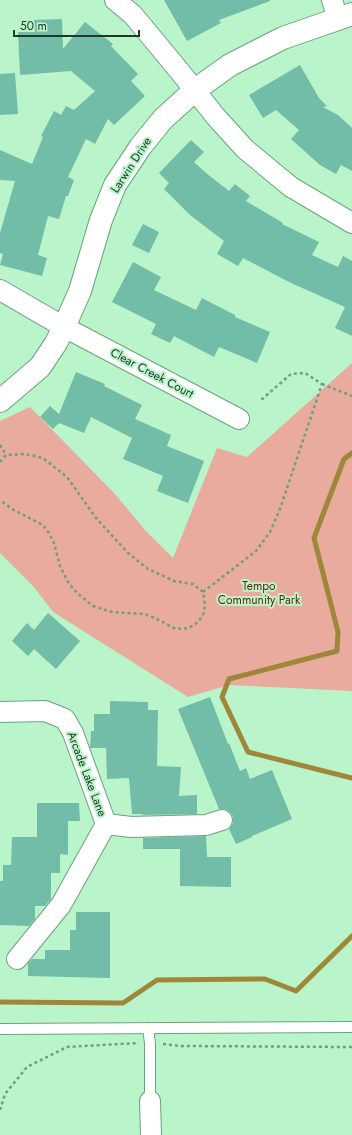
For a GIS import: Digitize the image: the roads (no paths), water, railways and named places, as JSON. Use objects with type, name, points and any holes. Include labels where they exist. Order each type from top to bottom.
[{"type":"street","points":[[115,0],[132,15],[216,117],[245,149],[291,187],[352,223]]},
{"type":"street","name":"Larwin Drive","points":[[0,401],[40,367],[56,343],[80,291],[101,220],[115,184],[141,146],[163,119],[195,90],[230,65],[341,11]]},
{"type":"street","name":"Clear Creek Court","points":[[0,290],[64,327],[239,419]]},
{"type":"street","name":"Arcade Lake Lane","points":[[0,712],[45,711],[65,719],[73,733],[106,824],[61,905],[17,960]]},
{"type":"street","name":"Arcade Lake Lane","points":[[106,824],[131,827],[206,825],[222,820]]},
{"type":"street","points":[[150,1101],[151,1135]]},
{"type":"lane","points":[[0,1028],[352,1027]]},
{"type":"lane","points":[[148,1028],[150,1043],[150,1101]]},
{"type":"waterway","points":[[352,453],[344,459],[314,538],[338,632],[337,651],[229,679],[222,697],[248,752],[352,778]]},
{"type":"waterway","points":[[0,1002],[123,1003],[157,980],[265,979],[296,991],[352,936]]},
{"type":"park label","name":"Tempo Community Park","points":[[259,593]]}]
